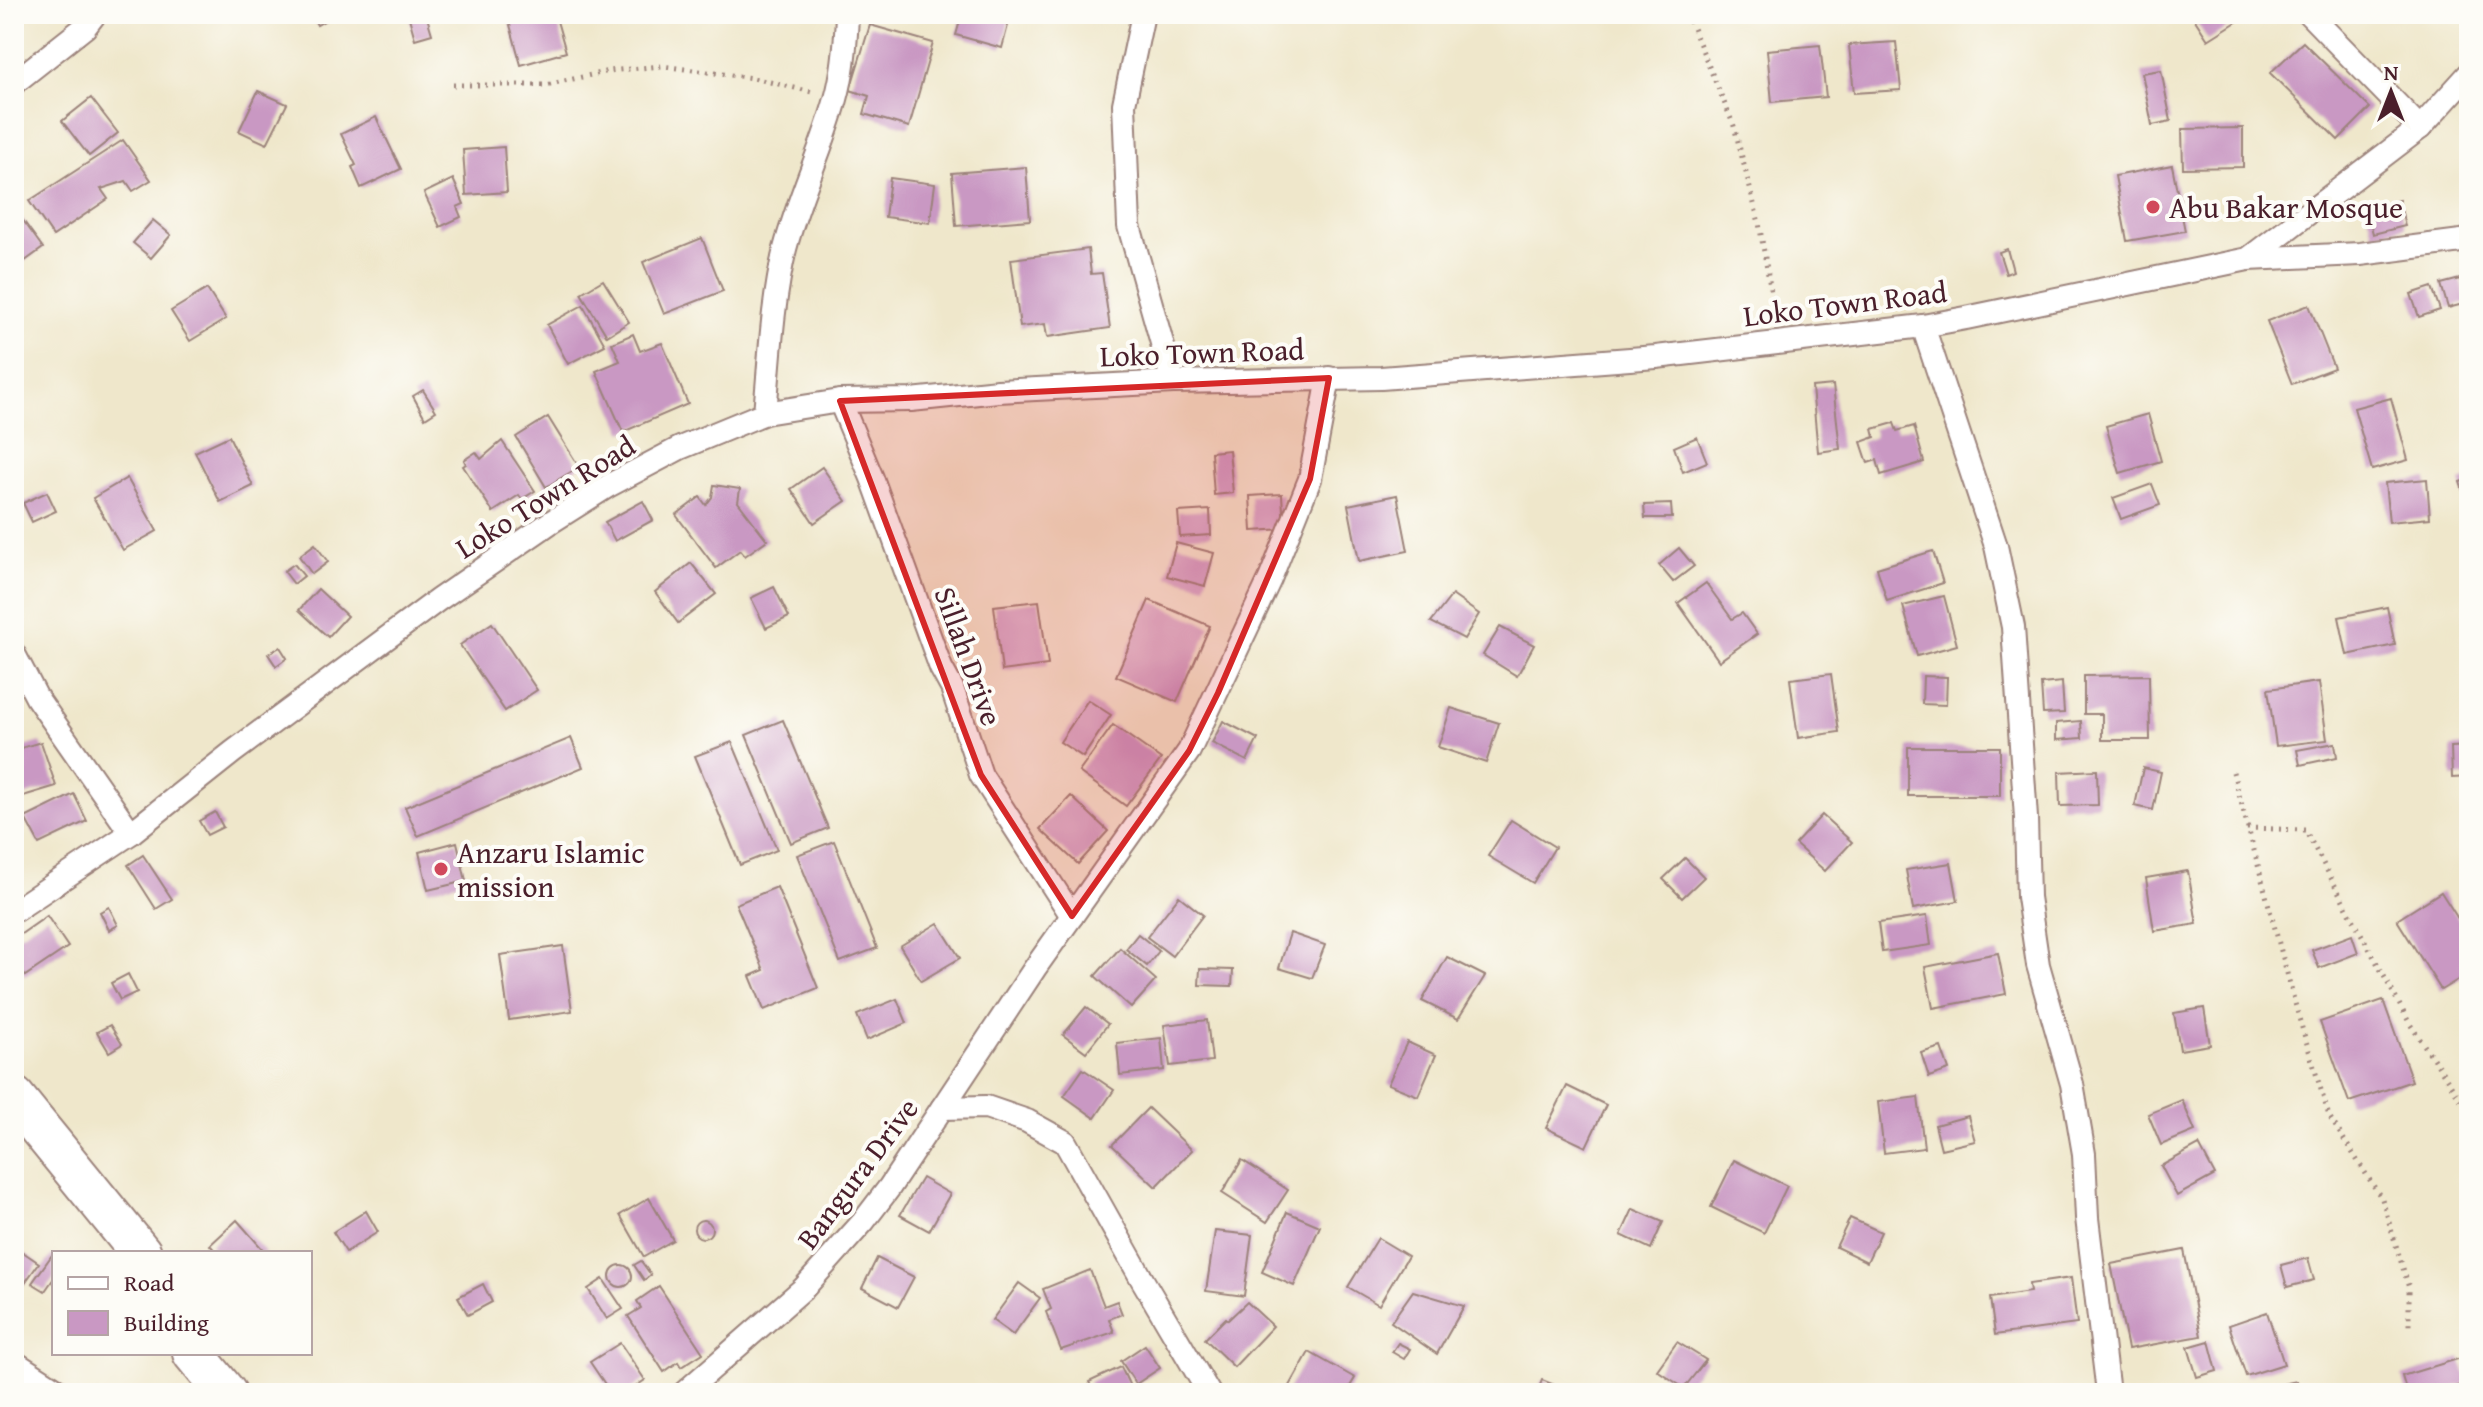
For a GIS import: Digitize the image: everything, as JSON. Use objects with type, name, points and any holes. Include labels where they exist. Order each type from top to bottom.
[{"type":"highway","points":[[14,1097],[139,1251]]},
{"type":"highway","points":[[14,1138],[108,1251]]},
{"type":"highway","points":[[195,1355],[226,1393]]},
{"type":"highway","points":[[225,1355],[256,1393]]},
{"type":"street","points":[[14,83],[85,27],[95,14]]},
{"type":"street","points":[[765,413],[774,308],[785,250],[806,179],[836,98],[845,49],[847,14]]},
{"type":"street","points":[[1143,14],[1124,104],[1129,226],[1173,382]]},
{"type":"street","points":[[2309,14],[2420,128]]},
{"type":"street","name":"Loko Town Road","points":[[14,911],[131,833],[233,752],[425,610],[551,522],[608,486],[680,448],[765,413],[840,401],[911,400],[998,391],[1173,382],[1381,378],[1656,357],[1923,326],[2248,259],[2420,128],[2469,74]]},
{"type":"street","points":[[2248,259],[2360,254],[2469,240]]},
{"type":"street","points":[[1923,326],[1996,546],[2013,627],[2028,897],[2038,965],[2072,1084],[2084,1154],[2087,1218],[2108,1393]]},
{"type":"street","points":[[942,1108],[1189,751],[1270,579],[1310,479],[1329,378]]},
{"type":"street","name":"Sillah Drive","points":[[840,401],[872,478],[941,668],[952,688],[981,775],[1072,916]]},
{"type":"street","points":[[14,654],[37,698],[131,833]]},
{"type":"street","name":"Bangura Drive","points":[[684,1393],[804,1288],[880,1199],[942,1108],[986,1107],[1027,1121],[1065,1142],[1209,1393]]},
{"type":"street","points":[[14,1362],[62,1393]]},
{"type":"path","points":[[1687,14],[1734,126],[1759,223],[1780,342]]},
{"type":"path","points":[[453,85],[546,85],[609,71],[662,66],[753,78],[836,98]]},
{"type":"path","points":[[2233,772],[2299,1018],[2329,1116],[2382,1199],[2409,1288],[2409,1326]]},
{"type":"path","points":[[2247,828],[2305,830],[2410,1024],[2469,1112]]},
{"type":"highlighted area","points":[[1329,378],[1310,479],[1218,693],[1189,751],[1072,916],[981,775],[840,401]]},
{"type":"building","points":[[311,14],[336,14],[317,25]]},
{"type":"building","points":[[408,14],[426,14],[432,34],[415,39]]},
{"type":"building","points":[[507,14],[555,14],[566,52],[521,65]]},
{"type":"building","points":[[962,14],[1011,14],[1002,48],[956,35]]},
{"type":"building","points":[[2204,14],[2249,14],[2208,40],[2195,20]]},
{"type":"building","points":[[870,25],[933,43],[909,127],[864,114],[869,96],[850,90]]},
{"type":"building","points":[[1896,42],[1901,90],[1854,93],[1849,45]]},
{"type":"building","points":[[2303,42],[2370,108],[2338,140],[2270,73]]},
{"type":"building","points":[[1820,45],[1826,97],[1772,102],[1767,50]]},
{"type":"building","points":[[2161,70],[2171,121],[2152,125],[2142,73]]},
{"type":"building","points":[[258,91],[287,104],[267,144],[239,131]]},
{"type":"building","points":[[91,98],[118,133],[89,156],[62,121]]},
{"type":"building","points":[[376,117],[401,169],[361,188],[352,167],[356,165],[341,134]]},
{"type":"building","points":[[2243,128],[2243,167],[2183,168],[2182,129]]},
{"type":"building","points":[[123,140],[151,180],[133,191],[126,181],[101,189],[108,199],[53,236],[29,201]]},
{"type":"building","points":[[504,147],[507,192],[466,195],[463,150]]},
{"type":"building","points":[[2172,165],[2185,231],[2127,241],[2115,176]]},
{"type":"building","points":[[1026,167],[1030,220],[956,226],[952,173]]},
{"type":"building","points":[[890,178],[935,184],[930,223],[885,217]]},
{"type":"building","points":[[453,179],[464,204],[457,207],[461,217],[440,227],[424,193]]},
{"type":"building","points":[[2399,200],[2405,226],[2373,234],[2367,208]]},
{"type":"building","points":[[17,212],[43,248],[14,269],[14,213]]},
{"type":"building","points":[[153,220],[171,235],[151,258],[133,243]]},
{"type":"building","points":[[702,238],[723,291],[664,314],[643,262]]},
{"type":"building","points":[[1088,249],[1091,274],[1102,273],[1110,328],[1047,337],[1045,324],[1020,327],[1011,259]]},
{"type":"building","points":[[2007,249],[2013,271],[2006,274],[1999,252]]},
{"type":"building","points":[[2460,279],[2467,303],[2448,308],[2441,284]]},
{"type":"building","points":[[603,280],[629,322],[607,336],[581,293]]},
{"type":"building","points":[[2432,287],[2440,310],[2419,317],[2411,294]]},
{"type":"building","points":[[207,289],[226,319],[190,341],[171,311]]},
{"type":"building","points":[[583,305],[605,345],[568,364],[547,325]]},
{"type":"building","points":[[2309,305],[2334,368],[2292,384],[2267,321]]},
{"type":"building","points":[[633,334],[640,351],[662,343],[688,404],[623,432],[596,371],[620,361],[612,343]]},
{"type":"building","points":[[1833,385],[1840,449],[1818,452],[1812,387]]},
{"type":"building","points":[[423,390],[436,411],[425,418],[413,396]]},
{"type":"building","points":[[2391,398],[2408,460],[2372,470],[2354,408]]},
{"type":"building","points":[[2148,414],[2161,461],[2120,473],[2106,426]]},
{"type":"building","points":[[548,417],[579,467],[546,487],[516,437]]},
{"type":"building","points":[[1894,423],[1897,431],[1914,426],[1924,462],[1881,475],[1877,460],[1868,463],[1861,442],[1875,437],[1873,429]]},
{"type":"building","points":[[229,436],[253,486],[220,502],[195,452]]},
{"type":"building","points":[[1697,437],[1707,462],[1683,472],[1674,447]]},
{"type":"building","points":[[502,441],[535,491],[522,499],[519,495],[493,512],[463,466],[466,464],[464,460],[476,452],[481,459]]},
{"type":"building","points":[[1229,450],[1233,493],[1214,495],[1211,452]]},
{"type":"building","points":[[822,467],[846,501],[814,523],[791,489]]},
{"type":"building","points":[[127,478],[157,531],[123,550],[93,498]]},
{"type":"building","points":[[2427,479],[2430,518],[2389,522],[2385,483]]},
{"type":"building","points":[[2469,479],[2469,499],[2466,500],[2460,482]]},
{"type":"building","points":[[2152,484],[2160,505],[2121,519],[2113,498]]},
{"type":"building","points":[[714,485],[740,489],[738,502],[767,540],[745,556],[740,550],[716,568],[676,515],[700,497],[706,505],[712,497]]},
{"type":"building","points":[[47,492],[56,511],[32,522],[23,503]]},
{"type":"building","points":[[1282,494],[1284,529],[1252,531],[1250,496]]},
{"type":"building","points":[[1397,495],[1408,551],[1359,561],[1348,505]]},
{"type":"building","points":[[643,501],[653,520],[615,541],[605,522]]},
{"type":"building","points":[[1671,504],[1672,518],[1645,518],[1644,505]]},
{"type":"building","points":[[1210,510],[1211,535],[1180,537],[1178,512]]},
{"type":"building","points":[[1176,543],[1214,553],[1205,586],[1167,576]]},
{"type":"building","points":[[315,544],[328,562],[312,574],[299,556]]},
{"type":"building","points":[[1679,548],[1694,566],[1673,582],[1659,565]]},
{"type":"building","points":[[1933,551],[1943,583],[1887,601],[1877,568]]},
{"type":"building","points":[[691,563],[716,594],[678,623],[655,592]]},
{"type":"building","points":[[294,564],[304,576],[294,584],[284,571]]},
{"type":"building","points":[[1706,583],[1732,619],[1742,613],[1757,634],[1719,661],[1678,603]]},
{"type":"building","points":[[774,587],[789,617],[766,628],[751,598]]},
{"type":"building","points":[[318,589],[347,616],[328,637],[299,610]]},
{"type":"building","points":[[1452,595],[1479,614],[1464,639],[1431,622]]},
{"type":"building","points":[[1944,596],[1957,645],[1917,656],[1903,606]]},
{"type":"building","points":[[1149,600],[1210,626],[1177,702],[1116,676]]},
{"type":"building","points":[[1039,601],[1048,665],[1002,671],[994,606]]},
{"type":"building","points":[[2387,607],[2395,645],[2347,655],[2339,617]]},
{"type":"building","points":[[492,623],[537,690],[505,711],[460,645]]},
{"type":"building","points":[[1500,627],[1534,645],[1517,676],[1483,655]]},
{"type":"building","points":[[280,647],[287,658],[276,666],[268,654]]},
{"type":"building","points":[[1831,674],[1839,732],[1798,738],[1790,679]]},
{"type":"building","points":[[2149,675],[2150,740],[2102,740],[2102,714],[2084,714],[2084,676]]},
{"type":"building","points":[[1923,676],[1947,677],[1946,705],[1922,704]]},
{"type":"building","points":[[2062,682],[2064,713],[2043,714],[2041,684]]},
{"type":"building","points":[[2319,682],[2327,740],[2276,746],[2268,689]]},
{"type":"building","points":[[1088,700],[1111,715],[1083,757],[1060,742]]},
{"type":"building","points":[[1451,708],[1499,723],[1486,763],[1438,747]]},
{"type":"building","points":[[783,720],[828,828],[791,843],[746,735]]},
{"type":"building","points":[[1223,721],[1258,739],[1247,761],[1212,743]]},
{"type":"building","points":[[2081,721],[2082,738],[2056,740],[2056,723]]},
{"type":"building","points":[[1113,725],[1161,759],[1126,806],[1079,772]]},
{"type":"building","points":[[571,738],[583,767],[418,836],[405,807]]},
{"type":"building","points":[[41,742],[56,786],[20,797],[14,778],[14,750]]},
{"type":"building","points":[[732,742],[777,850],[740,865],[695,756]]},
{"type":"building","points":[[2335,743],[2337,757],[2300,765],[2297,750]]},
{"type":"building","points":[[2469,746],[2469,777],[2452,778],[2451,747]]},
{"type":"building","points":[[1908,747],[2000,747],[2000,796],[1908,796]]},
{"type":"building","points":[[2143,768],[2161,772],[2153,810],[2135,806]]},
{"type":"building","points":[[2097,770],[2098,805],[2060,806],[2059,772]]},
{"type":"building","points":[[74,794],[87,821],[39,844],[25,818]]},
{"type":"building","points":[[1071,796],[1108,831],[1078,864],[1040,829]]},
{"type":"building","points":[[215,812],[223,827],[207,835],[199,821]]},
{"type":"building","points":[[1822,815],[1852,842],[1825,871],[1795,844]]},
{"type":"building","points":[[1511,820],[1555,847],[1533,883],[1488,856]]},
{"type":"building","points":[[834,841],[877,948],[840,962],[797,855]]},
{"type":"building","points":[[457,842],[466,881],[428,890],[419,852]]},
{"type":"building","points":[[143,855],[172,899],[156,909],[128,865]]},
{"type":"building","points":[[1685,858],[1704,877],[1682,898],[1663,879]]},
{"type":"building","points":[[1951,863],[1958,901],[1913,909],[1906,870]]},
{"type":"building","points":[[2188,871],[2197,924],[2154,931],[2146,878]]},
{"type":"building","points":[[777,887],[818,988],[764,1010],[750,976],[764,970],[736,904]]},
{"type":"building","points":[[2441,892],[2469,936],[2469,973],[2441,990],[2397,920]]},
{"type":"building","points":[[1179,896],[1203,915],[1172,956],[1147,937]]},
{"type":"building","points":[[109,907],[118,925],[109,930],[100,912]]},
{"type":"building","points":[[47,916],[68,947],[25,976],[14,960],[14,939]]},
{"type":"building","points":[[1927,916],[1931,945],[1882,952],[1878,923]]},
{"type":"building","points":[[938,923],[960,958],[921,981],[900,946]]},
{"type":"building","points":[[1290,933],[1325,945],[1312,978],[1279,968]]},
{"type":"building","points":[[1138,934],[1159,951],[1147,966],[1126,949]]},
{"type":"building","points":[[2352,935],[2358,953],[2319,968],[2312,950]]},
{"type":"building","points":[[563,946],[572,1011],[509,1020],[500,955]]},
{"type":"building","points":[[1120,948],[1156,980],[1131,1008],[1095,976]]},
{"type":"building","points":[[1998,953],[2006,994],[1933,1008],[1925,967]]},
{"type":"building","points":[[1447,957],[1485,976],[1458,1019],[1422,1001]]},
{"type":"building","points":[[1200,969],[1233,970],[1232,986],[1199,985]]},
{"type":"building","points":[[128,974],[137,992],[120,1000],[111,983]]},
{"type":"building","points":[[897,999],[907,1023],[867,1040],[857,1015]]},
{"type":"building","points":[[2383,1000],[2412,1081],[2349,1102],[2320,1022]]},
{"type":"building","points":[[1086,1007],[1108,1024],[1086,1052],[1063,1035]]},
{"type":"building","points":[[2204,1008],[2210,1045],[2180,1050],[2174,1013]]},
{"type":"building","points":[[1207,1020],[1212,1061],[1170,1066],[1164,1025]]},
{"type":"building","points":[[110,1025],[122,1044],[109,1052],[97,1032]]},
{"type":"building","points":[[1161,1038],[1164,1070],[1120,1075],[1117,1043]]},
{"type":"building","points":[[1407,1042],[1436,1055],[1418,1096],[1388,1084]]},
{"type":"building","points":[[1941,1047],[1949,1070],[1929,1077],[1921,1053]]},
{"type":"building","points":[[1083,1069],[1114,1090],[1095,1118],[1064,1096]]},
{"type":"building","points":[[1567,1086],[1606,1105],[1586,1147],[1546,1128]]},
{"type":"building","points":[[1918,1097],[1924,1148],[1884,1153],[1878,1102]]},
{"type":"building","points":[[2182,1100],[2195,1131],[2161,1145],[2148,1114]]},
{"type":"building","points":[[1148,1108],[1192,1150],[1156,1187],[1112,1145]]},
{"type":"building","points":[[1968,1116],[1975,1141],[1941,1149],[1935,1125]]},
{"type":"building","points":[[2199,1145],[2215,1175],[2177,1196],[2161,1166]]},
{"type":"building","points":[[1242,1160],[1288,1190],[1267,1222],[1222,1193]]},
{"type":"building","points":[[1734,1160],[1787,1186],[1764,1233],[1711,1207]]},
{"type":"building","points":[[922,1178],[950,1194],[929,1231],[900,1215]]},
{"type":"building","points":[[649,1198],[673,1240],[644,1257],[620,1215]]},
{"type":"building","points":[[1633,1209],[1663,1222],[1651,1249],[1621,1235]]},
{"type":"building","points":[[366,1211],[378,1232],[346,1252],[333,1232]]},
{"type":"building","points":[[1287,1212],[1320,1226],[1294,1286],[1262,1272]]},
{"type":"building","points":[[1850,1218],[1881,1232],[1867,1262],[1836,1247]]},
{"type":"building","points":[[237,1220],[264,1251],[215,1251],[210,1245]]},
{"type":"building","points":[[703,1220],[712,1229],[703,1238],[694,1229]]},
{"type":"building","points":[[1215,1231],[1252,1235],[1244,1296],[1206,1291]]},
{"type":"building","points":[[1378,1238],[1408,1256],[1379,1305],[1348,1287]]},
{"type":"building","points":[[14,1246],[39,1263],[14,1298]]},
{"type":"building","points":[[2184,1250],[2201,1336],[2128,1349],[2111,1264]]},
{"type":"building","points":[[52,1255],[52,1281],[45,1291],[32,1283]]},
{"type":"building","points":[[877,1258],[914,1277],[898,1307],[862,1288]]},
{"type":"building","points":[[2308,1258],[2314,1280],[2287,1287],[2281,1265]]},
{"type":"building","points":[[641,1261],[651,1275],[644,1280],[634,1265]]},
{"type":"building","points":[[617,1265],[625,1265],[632,1276],[625,1287],[617,1287],[610,1280],[610,1272]]},
{"type":"building","points":[[1090,1270],[1104,1306],[1117,1301],[1122,1314],[1109,1319],[1114,1332],[1061,1350],[1046,1312],[1051,1309],[1043,1289]]},
{"type":"building","points":[[2071,1278],[2077,1324],[1995,1335],[1990,1298],[2030,1292],[2029,1284]]},
{"type":"building","points":[[603,1279],[623,1309],[607,1319],[588,1289]]},
{"type":"building","points":[[1019,1283],[1040,1298],[1013,1335],[992,1320]]},
{"type":"building","points":[[483,1284],[492,1302],[468,1315],[458,1297]]},
{"type":"building","points":[[659,1286],[703,1353],[681,1367],[678,1362],[664,1372],[628,1316],[641,1308],[637,1301]]},
{"type":"building","points":[[1413,1291],[1464,1306],[1437,1354],[1391,1322]]},
{"type":"building","points":[[1247,1302],[1273,1326],[1234,1367],[1205,1339]]},
{"type":"building","points":[[2267,1312],[2284,1364],[2246,1376],[2229,1325]]},
{"type":"building","points":[[2209,1341],[2217,1371],[2197,1377],[2188,1347]]},
{"type":"building","points":[[1677,1342],[1706,1360],[1684,1388],[1657,1370]]},
{"type":"building","points":[[620,1343],[645,1380],[626,1393],[611,1393],[590,1362]]},
{"type":"building","points":[[1398,1343],[1410,1349],[1404,1359],[1392,1352]]},
{"type":"building","points":[[1145,1345],[1160,1368],[1136,1384],[1121,1361]]},
{"type":"building","points":[[1309,1352],[1355,1378],[1346,1393],[1286,1393]]},
{"type":"building","points":[[2461,1358],[2468,1383],[2434,1393],[2407,1393],[2402,1376]]},
{"type":"building","points":[[1121,1367],[1133,1393],[1094,1393],[1089,1382]]},
{"type":"building","points":[[1542,1380],[1574,1393],[1537,1393]]},
{"type":"building","points":[[2297,1381],[2300,1393],[2244,1393],[2244,1392]]},
{"type":"place","name":"Abu Bakar Mosque","points":[[2153,207]]},
{"type":"place","name":"Anzaru Islamic mission","points":[[441,869]]}]
